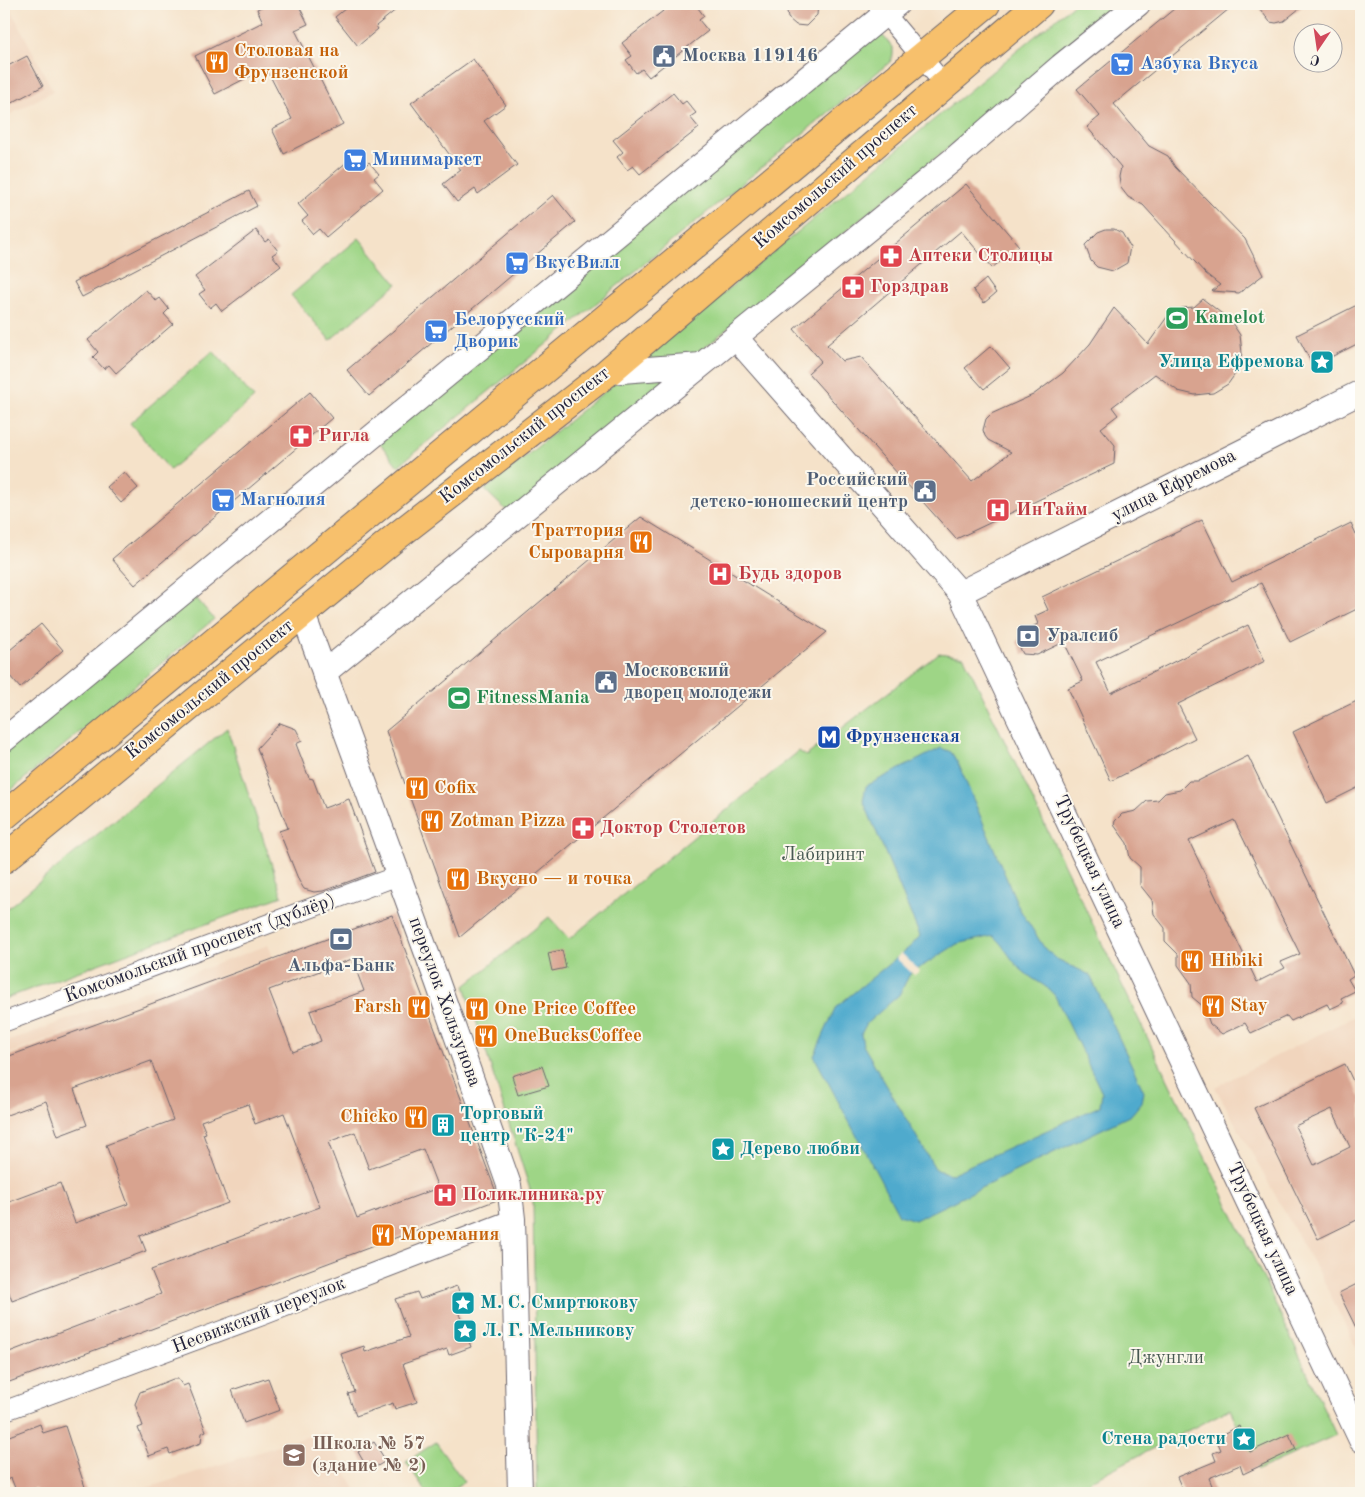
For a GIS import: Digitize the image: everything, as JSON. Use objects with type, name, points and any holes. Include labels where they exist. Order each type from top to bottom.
[{"type":"main road","name":"Комсомольский проспект","points":[[4,860],[396,536],[608,372],[1039,4]]},
{"type":"main road","name":"Комсомольский проспект","points":[[4,816],[922,58],[981,5]]},
{"type":"street","points":[[324,673],[736,338],[1138,4]]},
{"type":"street","points":[[4,740],[886,7],[922,58],[944,84]]},
{"type":"street","name":"Трубецкая улица","points":[[736,338],[960,593],[1361,1440]]},
{"type":"street","points":[[608,372],[701,365]]},
{"type":"street","name":"улица Ефремова","points":[[960,593],[1361,392]]},
{"type":"street","name":"переулок Хользунова","points":[[303,614],[509,1185],[513,1219],[520,1493]]},
{"type":"street","name":"Комсомольский проспект (дублёр)","points":[[4,1022],[397,876]]},
{"type":"street","name":"Несвижский переулок","points":[[4,1411],[253,1319],[513,1219]]},
{"type":"shaded area","points":[[4,4],[8,4],[53,91],[4,118]]},
{"type":"shaded area","points":[[392,914],[500,1200],[4,1386],[4,1058]]},
{"type":"shaded area","points":[[268,945],[273,957],[4,1056],[4,1043]]},
{"type":"shaded area","points":[[1361,1013],[1361,1358],[1327,1288],[1215,1087]]},
{"type":"shaded area","name":"Школа № 57 (здание № 2)","points":[[325,1431],[357,1493],[131,1493]]},
{"type":"green space","points":[[1074,4],[1125,4],[749,310],[510,514],[485,490]]},
{"type":"green space","points":[[873,33],[881,34],[893,47],[893,55],[890,62],[398,466],[377,440]]},
{"type":"green space","points":[[359,238],[397,284],[330,340],[291,295]]},
{"type":"green space","points":[[213,351],[254,398],[170,470],[130,423]]},
{"type":"green space","points":[[192,593],[214,619],[4,796],[4,748]]},
{"type":"green space","points":[[939,653],[964,657],[1270,1292],[1336,1435],[1258,1470],[1230,1409],[1089,1481],[1089,1493],[537,1493],[533,1199],[465,986],[549,917],[569,939],[799,751],[806,756]]},
{"type":"green space","points":[[227,728],[282,896],[4,999],[4,911]]},
{"type":"green space","points":[[436,1442],[464,1482],[447,1493],[427,1493],[406,1462]]},
{"type":"water","points":[[941,748],[951,752],[958,763],[1019,908],[1045,949],[1057,959],[1090,975],[1144,1092],[1142,1102],[1131,1115],[915,1220],[899,1215],[814,1056],[836,1007],[911,946],[920,936],[863,800],[866,786]],"holes":[[[993,936],[1019,968],[1048,988],[1055,996],[1102,1093],[1100,1106],[951,1174],[936,1170],[863,1045],[861,1034],[867,1023],[899,995],[910,974],[957,944]]]},
{"type":"pier","points":[[901,953],[920,971],[914,975],[896,958]]},
{"type":"building","points":[[268,4],[298,4],[308,24],[295,30],[343,124],[284,154],[272,129],[292,119],[266,68],[215,94],[195,56],[263,22],[257,9]]},
{"type":"building","points":[[351,4],[403,4],[376,26],[378,29],[358,46],[335,17]]},
{"type":"building","points":[[672,4],[695,4],[704,16],[699,20],[708,31],[649,77],[642,69],[636,73],[626,60],[632,56],[622,43]]},
{"type":"building","points":[[786,4],[818,4],[817,15],[806,26],[796,25],[788,18]]},
{"type":"building","points":[[1180,4],[1235,4],[1114,104],[1149,146],[1168,156],[1175,167],[1245,239],[1263,275],[1239,293],[1212,291],[1220,285],[1205,273],[1143,205],[1128,197],[1121,188],[1119,177],[1121,167],[1087,127],[1100,116],[1077,89]]},
{"type":"building","points":[[1256,4],[1305,4],[1284,21],[1276,23],[1270,22]]},
{"type":"building","points":[[27,56],[43,86],[4,107],[4,68]]},
{"type":"building","points":[[473,59],[506,105],[484,121],[517,165],[478,194],[475,189],[457,202],[443,184],[461,170],[411,103]]},
{"type":"building","points":[[673,93],[682,104],[686,101],[696,113],[690,117],[699,128],[640,174],[633,166],[627,170],[617,157],[623,152],[613,140]]},
{"type":"building","points":[[356,154],[365,166],[369,162],[379,174],[374,178],[383,189],[326,237],[319,229],[313,234],[302,221],[308,216],[298,204]]},
{"type":"building","points":[[966,184],[1019,246],[992,268],[961,231],[827,345],[842,361],[861,357],[972,481],[1011,452],[988,440],[983,430],[986,419],[991,414],[1033,395],[1063,373],[1090,344],[1114,308],[1148,344],[1167,317],[1182,308],[1194,307],[1203,299],[1230,320],[1240,335],[1242,353],[1238,370],[1228,384],[1213,393],[1195,395],[1178,391],[1155,374],[1112,407],[1118,415],[1101,428],[1115,445],[1114,464],[956,539],[808,373],[821,361],[794,329]]},
{"type":"building","points":[[249,191],[257,206],[82,297],[74,282]]},
{"type":"building","points":[[553,195],[575,222],[369,396],[347,370]]},
{"type":"building","points":[[1114,229],[1122,233],[1130,247],[1127,263],[1113,271],[1097,267],[1091,261],[1085,245],[1098,232]]},
{"type":"building","points":[[256,230],[265,242],[269,239],[278,251],[272,255],[281,266],[222,311],[216,303],[210,308],[199,294],[205,290],[195,277]]},
{"type":"building","points":[[986,279],[996,293],[984,303],[973,290]]},
{"type":"building","points":[[146,290],[156,301],[160,298],[169,309],[164,314],[173,324],[116,373],[109,365],[104,369],[93,357],[98,352],[88,340]]},
{"type":"building","points":[[1361,303],[1361,342],[1313,366],[1297,335]]},
{"type":"building","points":[[991,346],[1010,368],[984,389],[965,368]]},
{"type":"building","points":[[310,392],[332,418],[135,585],[112,559]]},
{"type":"building","points":[[124,472],[138,488],[121,503],[107,487]]},
{"type":"building","name":"Московский дворец молодежи","points":[[641,517],[827,632],[460,937],[386,731]]},
{"type":"building","points":[[1202,520],[1232,582],[1351,523],[1361,545],[1361,607],[1290,642],[1261,583],[1096,662],[1111,693],[1248,625],[1265,661],[1178,704],[1195,738],[1111,781],[1068,688],[1083,681],[1064,642],[1037,655],[1023,654],[1017,642],[1025,630],[1038,624],[1035,616],[1048,610],[1042,597]]},
{"type":"building","points":[[41,624],[63,650],[20,688],[4,669],[4,655]]},
{"type":"building","points":[[1361,699],[1361,786],[1327,803],[1293,732]]},
{"type":"building","points":[[280,723],[296,729],[302,741],[296,744],[309,778],[313,779],[324,808],[349,799],[375,872],[323,891],[314,892],[304,889],[279,831],[288,828],[257,748]]},
{"type":"building","points":[[1248,756],[1354,975],[1348,979],[1355,991],[1341,998],[1343,1003],[1330,1009],[1327,1004],[1291,1021],[1287,1016],[1251,1033],[1245,1023],[1222,1034],[1210,1024],[1204,1007],[1192,997],[1191,983],[1178,965],[1178,954],[1165,941],[1165,928],[1154,914],[1152,900],[1140,885],[1140,867],[1130,858],[1127,843],[1114,825],[1115,821],[1122,814],[1136,811],[1147,801],[1158,800],[1165,793],[1180,790],[1189,781],[1198,781]],"holes":[[[1234,820],[1300,954],[1281,962],[1285,968],[1257,982],[1189,841]]]},
{"type":"building","points":[[392,915],[496,1192],[497,1200],[4,1384],[4,1354],[161,1294],[151,1270],[320,1207],[284,1113],[255,1124],[248,1104],[201,1121],[206,1133],[203,1134],[228,1203],[140,1236],[146,1251],[12,1301],[4,1279],[4,1204],[60,1183],[75,1223],[128,1204],[106,1145],[173,1120],[151,1061],[74,1089],[87,1125],[58,1136],[46,1101],[4,1116],[4,1058]],"holes":[[[352,959],[364,991],[310,1011],[321,1041],[293,1052],[269,990]],[[355,1132],[369,1169],[423,1149],[438,1188],[357,1218],[328,1142]]]},
{"type":"building","points":[[562,950],[566,968],[552,971],[548,953]]},
{"type":"building","points":[[1345,1064],[1361,1098],[1361,1218],[1318,1239],[1254,1108]],"holes":[[[1332,1109],[1350,1147],[1314,1165],[1295,1126]]]},
{"type":"building","points":[[542,1066],[549,1086],[518,1095],[512,1076]]},
{"type":"building","points":[[1361,1282],[1361,1338],[1339,1293]]},
{"type":"building","points":[[457,1286],[465,1308],[458,1311],[471,1347],[449,1355],[447,1349],[403,1364],[417,1402],[395,1409],[393,1403],[356,1416],[348,1394],[355,1392],[341,1354],[364,1346],[365,1352],[409,1337],[395,1299],[417,1292],[420,1299]]},
{"type":"building","points":[[268,1378],[280,1410],[244,1423],[232,1390]]},
{"type":"building","points":[[173,1379],[178,1379],[183,1386],[188,1384],[206,1431],[202,1433],[201,1443],[170,1454],[168,1449],[149,1456],[138,1428],[143,1426],[135,1404],[140,1392]]},
{"type":"building","points":[[40,1424],[43,1433],[65,1426],[86,1490],[77,1493],[37,1493],[35,1488],[17,1493],[11,1478],[4,1481],[4,1438]]},
{"type":"building","points":[[1239,1426],[1250,1452],[1289,1434],[1296,1449],[1243,1474],[1240,1465],[1209,1478],[1215,1493],[1184,1493],[1177,1477],[1216,1461],[1213,1453],[1221,1450],[1216,1438]]},
{"type":"building","points":[[374,1442],[386,1461],[369,1471],[358,1452]]},
{"type":"place","name":"Москва 119146","points":[[664,56]]},
{"type":"place","name":"Столовая на Фрунзенской","points":[[217,62]]},
{"type":"place","name":"Азбука Вкуса","points":[[1122,64]]},
{"type":"place","name":"Минимаркет","points":[[355,160]]},
{"type":"place","name":"Аптеки Столицы","points":[[891,256]]},
{"type":"place","name":"ВкусВилл","points":[[517,263]]},
{"type":"place","name":"Горздрав","points":[[853,287]]},
{"type":"place","name":"Kamelot","points":[[1177,318]]},
{"type":"place","name":"Белорусский Дворик","points":[[436,331]]},
{"type":"place","name":"Улица Ефремова","points":[[1322,362]]},
{"type":"place","name":"Ригла","points":[[301,436]]},
{"type":"place","name":"Российский детско-юношеский центр","points":[[925,491]]},
{"type":"place","name":"Магнолия","points":[[223,500]]},
{"type":"place","name":"ИнТайм","points":[[998,510]]},
{"type":"place","name":"Траттория Сыроварня","points":[[641,542]]},
{"type":"place","name":"Будь здоров","points":[[720,574]]},
{"type":"place","name":"Уралсиб","points":[[1028,636]]},
{"type":"place","name":"Московский дворец молодежи","points":[[606,682]]},
{"type":"place","name":"FitnessMania","points":[[459,698]]},
{"type":"place","name":"Фрунзенская","points":[[829,737]]},
{"type":"place","name":"Cofix","points":[[417,788]]},
{"type":"place","name":"Zotman Pizza","points":[[432,821]]},
{"type":"place","name":"Доктор Столетов","points":[[583,828]]},
{"type":"place","name":"Вкусно — и точка","points":[[458,879]]},
{"type":"place","name":"Альфа-Банк","points":[[341,939]]},
{"type":"place","name":"Hibiki","points":[[1192,961]]},
{"type":"place","name":"Stay","points":[[1213,1006]]},
{"type":"place","name":"Farsh","points":[[419,1007]]},
{"type":"place","name":"One Price Coffee","points":[[477,1009]]},
{"type":"place","name":"OneBucksCoffee","points":[[486,1036]]},
{"type":"place","name":"Chicko","points":[[416,1117]]},
{"type":"place","name":"Торговый центр \"К-24\"","points":[[443,1125]]},
{"type":"place","name":"Дерево любви","points":[[723,1149]]},
{"type":"place","name":"Поликлиника.ру","points":[[445,1195]]},
{"type":"place","name":"Моремания","points":[[383,1235]]},
{"type":"place","name":"М. С. Смиртюкову","points":[[463,1303]]},
{"type":"place","name":"Л. Г. Мельникову","points":[[465,1331]]},
{"type":"place","name":"Стена радости","points":[[1244,1439]]},
{"type":"place","name":"Школа № 57 (здание № 2)","points":[[294,1455]]},
{"type":"park label","name":"Лабиринт","points":[[823,855]]},
{"type":"park label","name":"Джунгли","points":[[1166,1358]]}]
